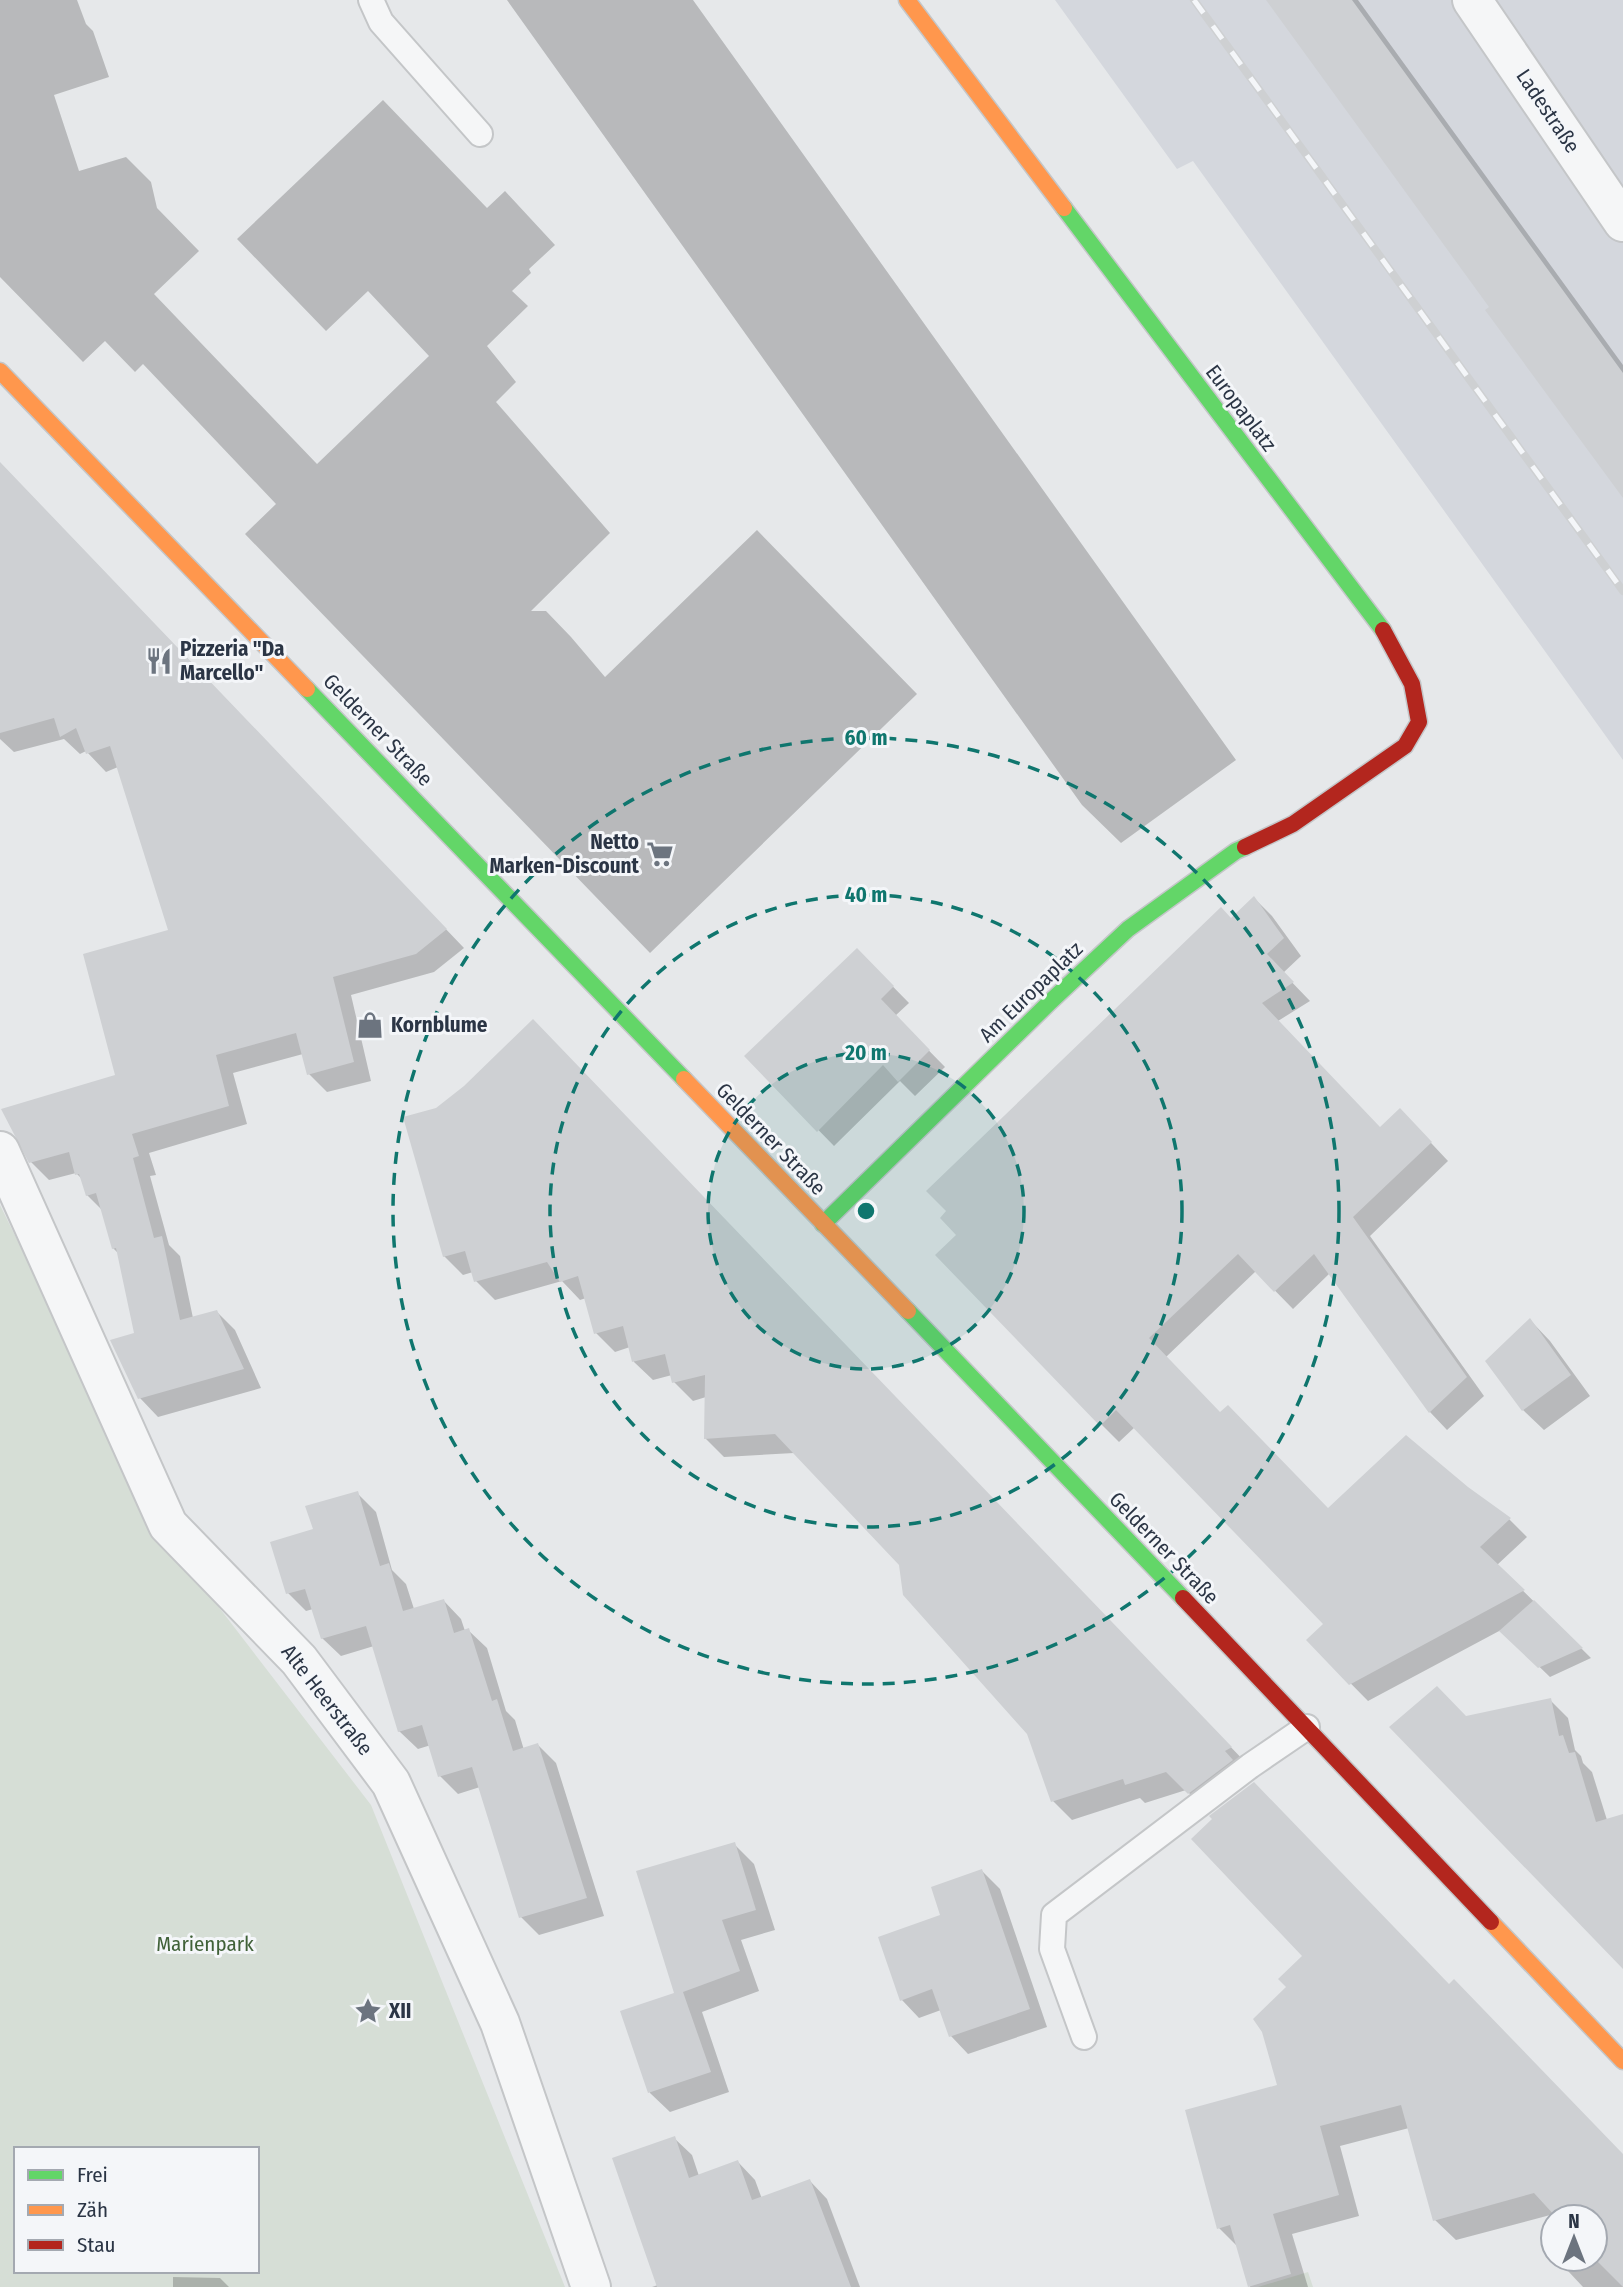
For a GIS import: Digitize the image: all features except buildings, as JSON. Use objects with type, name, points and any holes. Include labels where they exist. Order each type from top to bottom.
[{"type":"street","name":"Europaplatz","points":[[907,0],[1384,632],[1412,684],[1419,722],[1405,746],[1293,824]]},
{"type":"street","name":"Ladestraße","points":[[1472,0],[1623,222]]},
{"type":"street","name":"Gelderner Straße","points":[[0,371],[591,980],[1623,2061]]},
{"type":"street","name":"Am Europaplatz","points":[[823,1224],[1128,929],[1236,851],[1293,824]]},
{"type":"street","name":"Alte Heerstraße","points":[[0,1151],[168,1525],[299,1660],[391,1783],[500,2023],[591,2287]]},
{"type":"lane","points":[[371,0],[382,22],[480,134]]},
{"type":"lane","points":[[1084,2037],[1052,1949],[1054,1915],[1250,1766],[1307,1727]]},
{"type":"shaded area","points":[[1055,0],[1623,0],[1623,760],[1193,161],[1177,169]]},
{"type":"green space","name":"Marienpark","points":[[0,1205],[161,1532],[371,1805],[565,2287],[0,2287]]},
{"type":"green space","points":[[1308,2272],[1313,2287],[1258,2287]]},
{"type":"railway","points":[[1194,0],[1623,591]]},
{"type":"traffic: fast","points":[[1064,208],[1383,630]]},
{"type":"traffic: fast","points":[[307,689],[684,1079]]},
{"type":"traffic: fast","points":[[823,1224],[1128,929],[1245,847]]},
{"type":"traffic: fast","points":[[908,1311],[1183,1598]]},
{"type":"traffic: slow","points":[[907,0],[1064,208]]},
{"type":"traffic: slow","points":[[0,371],[307,689]]},
{"type":"traffic: slow","points":[[684,1079],[908,1311]]},
{"type":"traffic: slow","points":[[1491,1922],[1623,2061]]},
{"type":"traffic: jam","points":[[1245,847],[1293,824],[1405,746],[1419,722],[1412,684],[1383,630]]},
{"type":"traffic: jam","points":[[1183,1598],[1491,1922]]},
{"type":"place","name":"Pizzeria \"Da Marcello\"","points":[[159,661]]},
{"type":"place","name":"Netto Marken-Discount","points":[[660,854]]},
{"type":"place","name":"Kornblume","points":[[370,1025]]},
{"type":"place","name":"XII","points":[[368,2011]]}]
